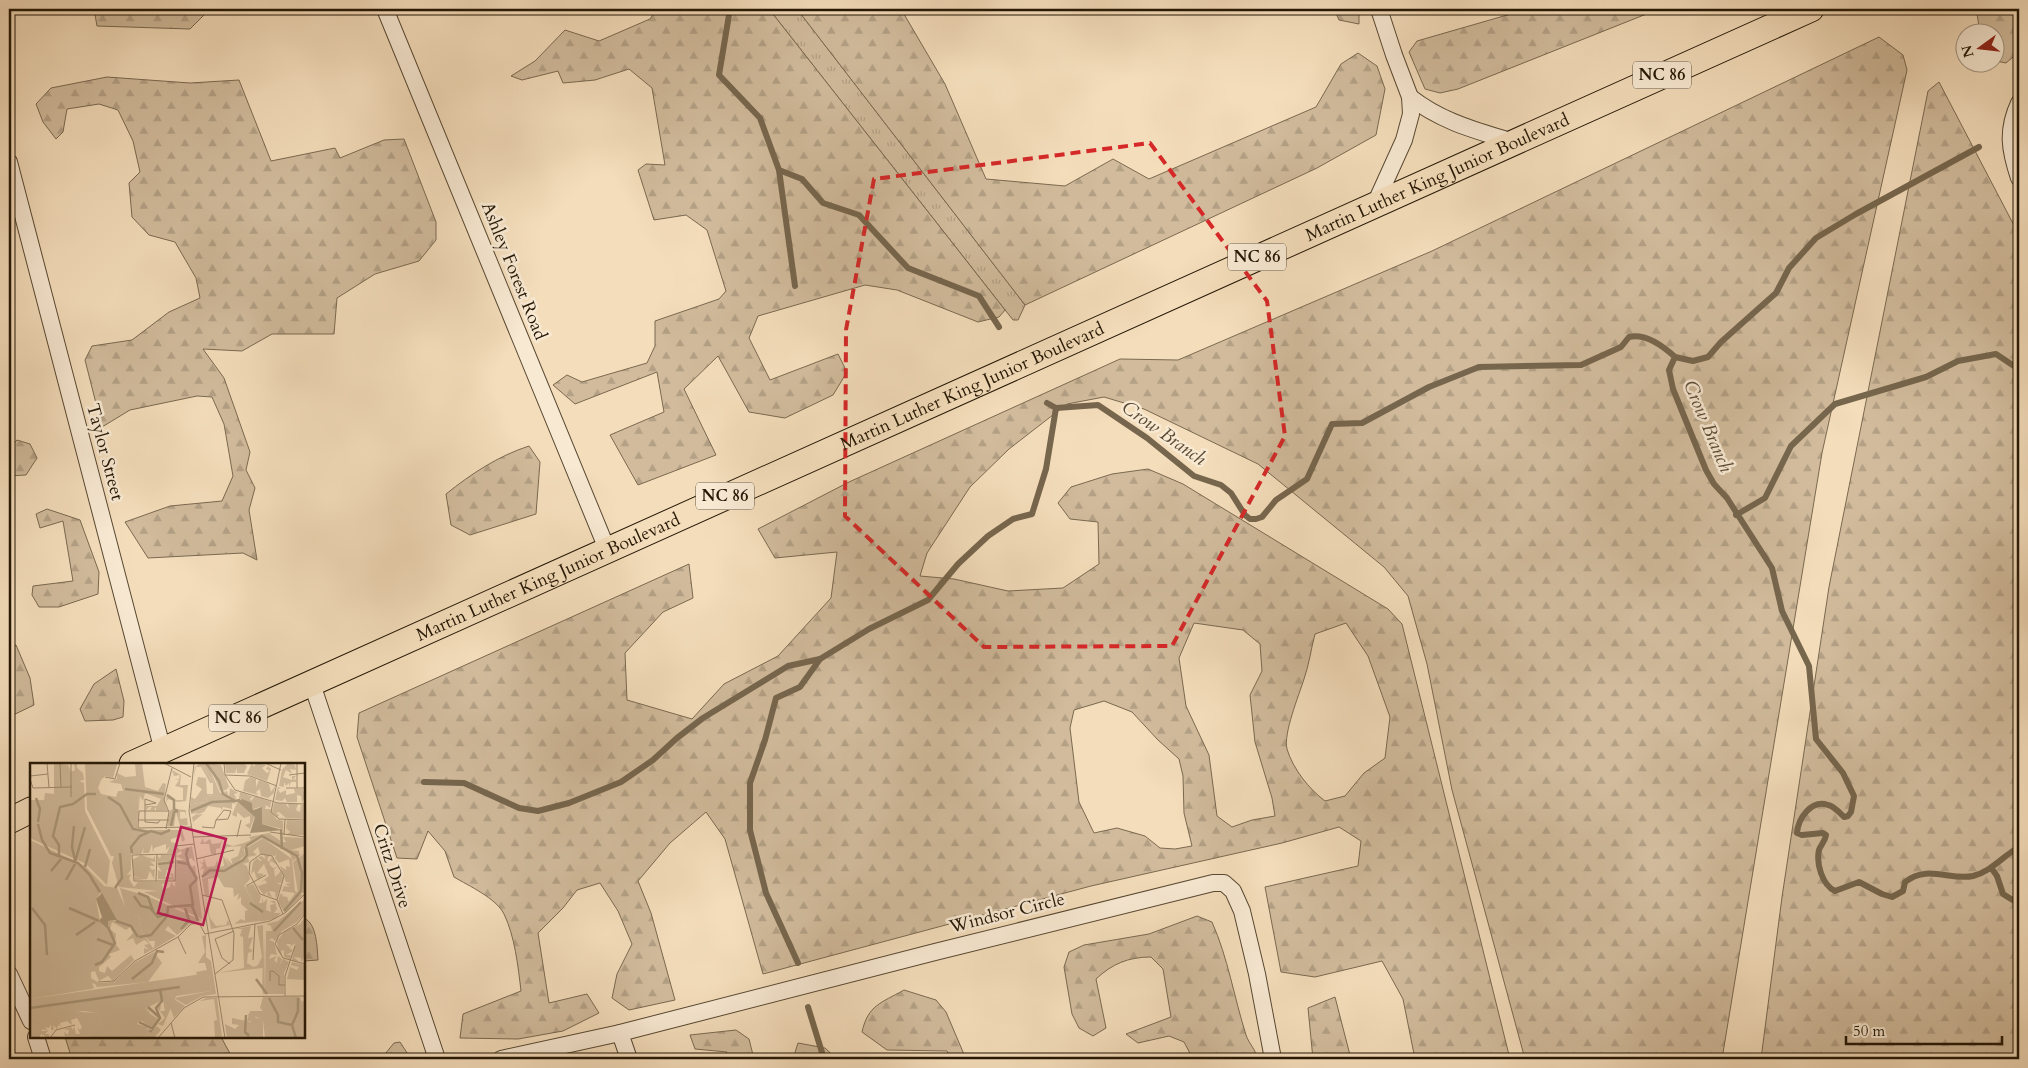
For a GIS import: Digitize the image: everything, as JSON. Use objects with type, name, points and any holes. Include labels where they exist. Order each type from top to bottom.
[{"type":"main road","name":"Martin Luther King Junior Boulevard","points":[[134,763],[1811,9]]},
{"type":"main road","points":[[9,821],[30,810]]},
{"type":"street","name":"Ashley Forest Road","points":[[385,9],[607,549]]},
{"type":"street","points":[[1375,204],[1404,140],[1411,114],[1410,97],[1379,9]]},
{"type":"street","points":[[1410,97],[1425,109],[1447,121],[1512,142]]},
{"type":"street","points":[[2019,104],[2010,132],[2011,154],[2019,178]]},
{"type":"street","name":"Taylor Street","points":[[9,162],[163,751]]},
{"type":"street","name":"Critz Drive","points":[[312,684],[436,1059]]},
{"type":"street","name":"Windsor Circle","points":[[501,1059],[620,1033],[944,949],[1213,883],[1224,883],[1233,891],[1242,911],[1257,974],[1273,1059]]},
{"type":"street","points":[[9,974],[30,1019]]},
{"type":"street","points":[[620,1033],[630,1059]]},
{"type":"street","points":[[36,1038],[43,1059]]},
{"type":"highlighted area","points":[[1150,143],[1267,301],[1285,436],[1172,646],[984,647],[845,516],[846,330],[874,179]]},
{"type":"green space","points":[[94,9],[210,9],[190,29],[97,26]]},
{"type":"green space","points":[[657,9],[769,9],[1005,310],[999,317],[978,322],[897,290],[865,285],[758,316],[749,338],[770,380],[838,354],[847,372],[833,395],[785,418],[749,412],[718,356],[684,389],[716,455],[638,485],[610,435],[664,412],[657,372],[575,404],[553,385],[567,375],[582,382],[647,363],[655,346],[655,321],[719,299],[726,291],[707,230],[686,215],[654,220],[638,170],[646,164],[665,165],[652,88],[629,69],[595,80],[563,83],[558,71],[522,80],[511,76],[535,61],[565,30],[599,41],[650,19]]},
{"type":"green space","points":[[769,9],[797,9],[1025,305],[1018,320],[1013,320]]},
{"type":"green space","points":[[797,9],[901,9],[945,84],[986,179],[1065,186],[1113,159],[1149,179],[1316,107],[1341,64],[1358,53],[1377,66],[1385,89],[1376,135],[1317,168],[1025,305]]},
{"type":"green space","points":[[1334,9],[1359,9],[1359,24],[1339,20]]},
{"type":"green space","points":[[1528,9],[1659,9],[1458,89],[1440,93],[1425,89],[1409,52],[1417,41]]},
{"type":"green space","points":[[1983,9],[2019,9],[2019,52],[2006,63],[2006,22],[1978,22],[1977,14]]},
{"type":"green space","points":[[1879,37],[1903,55],[1907,70],[1822,453],[1722,1059],[1525,1059],[1452,790],[1427,664],[1408,596],[1384,567],[1258,464],[1144,409],[1104,397],[1067,404],[1009,449],[970,487],[927,553],[920,576],[954,579],[1008,591],[1063,588],[1099,564],[1098,522],[1070,519],[1058,503],[1071,487],[1112,474],[1148,469],[1183,484],[1388,609],[1402,624],[1510,1059],[1415,1059],[1403,999],[1382,961],[1315,977],[1281,972],[1265,887],[1358,866],[1361,841],[1339,827],[1282,843],[1091,886],[763,974],[725,839],[706,812],[670,843],[638,881],[651,913],[675,1000],[629,1010],[612,998],[617,974],[632,944],[618,911],[600,883],[577,890],[563,908],[538,933],[549,1003],[587,994],[599,1013],[563,1031],[518,1039],[460,1038],[463,1014],[521,991],[516,952],[511,932],[504,914],[495,903],[454,877],[445,851],[428,831],[417,859],[397,858],[357,737],[359,713],[689,564],[693,598],[663,612],[625,653],[627,700],[692,719],[724,684],[778,656],[831,598],[837,552],[775,558],[758,529],[849,482],[1120,359],[1178,360],[1432,251]],"holes":[[[1194,623],[1243,630],[1260,644],[1262,671],[1250,695],[1255,742],[1272,798],[1275,816],[1252,820],[1232,827],[1217,816],[1209,755],[1186,706],[1179,658]],[[1346,623],[1368,656],[1390,717],[1385,758],[1364,773],[1345,796],[1325,801],[1313,791],[1297,771],[1287,749],[1286,742],[1292,714],[1306,674],[1315,634]],[[1104,701],[1132,712],[1179,759],[1183,776],[1184,813],[1192,846],[1175,849],[1160,848],[1145,836],[1117,828],[1094,833],[1079,802],[1070,728],[1074,710]]]},
{"type":"green space","points":[[107,77],[190,83],[239,80],[271,161],[335,148],[340,158],[384,140],[404,139],[436,222],[436,240],[419,261],[375,274],[337,298],[334,334],[272,334],[242,351],[203,349],[224,378],[250,452],[246,470],[255,488],[249,510],[257,560],[243,553],[148,558],[125,522],[170,506],[222,501],[233,476],[224,424],[212,397],[197,396],[130,410],[102,427],[85,360],[92,346],[132,340],[169,312],[200,298],[196,278],[175,242],[149,235],[132,217],[129,183],[140,172],[133,141],[118,110],[99,104],[67,109],[63,132],[56,139],[43,122],[36,104],[51,88]]},
{"type":"green space","points":[[1939,82],[2019,235],[2019,1059],[1761,1059],[1782,897],[1829,587],[1928,91]]},
{"type":"green space","points":[[17,440],[30,444],[37,458],[26,475],[9,476],[9,448]]},
{"type":"green space","points":[[529,446],[540,462],[536,514],[470,535],[451,525],[446,494],[485,466]]},
{"type":"green space","points":[[47,509],[80,520],[99,572],[98,594],[59,607],[39,607],[32,595],[33,586],[73,581],[63,521],[40,528],[36,514]]},
{"type":"green space","points":[[16,645],[30,678],[34,705],[9,717],[9,646]]},
{"type":"green space","points":[[116,669],[124,701],[123,717],[113,720],[85,721],[80,709],[94,684]]},
{"type":"green space","points":[[1197,916],[1212,922],[1218,936],[1246,1035],[1257,1059],[1193,1059],[1184,1042],[1169,1036],[1138,1043],[1126,1034],[1171,1017],[1163,969],[1151,957],[1135,958],[1121,962],[1108,969],[1096,979],[1106,1028],[1093,1036],[1079,1028],[1072,1014],[1064,967],[1069,952],[1084,945],[1149,934]]},
{"type":"green space","points":[[305,919],[312,925],[314,930],[318,960],[305,961]]},
{"type":"green space","points":[[904,990],[936,1000],[946,1012],[966,1059],[951,1059],[947,1051],[887,1050],[862,1032],[872,1010]]},
{"type":"green space","points":[[1335,997],[1351,1059],[1313,1059],[1308,1008]]},
{"type":"green space","points":[[736,1030],[749,1039],[754,1059],[723,1059],[727,1052],[695,1049],[690,1035]]},
{"type":"green space","points":[[65,1038],[222,1038],[233,1059],[72,1059]]},
{"type":"green space","points":[[400,1042],[411,1059],[381,1059],[394,1043]]},
{"type":"green space","points":[[798,1043],[825,1048],[837,1059],[793,1059]]},
{"type":"waterway","name":"Crow Branch","points":[[730,9],[719,75],[760,118],[779,170],[802,179],[823,203],[859,215],[908,268],[979,296],[999,327]]},
{"type":"waterway","points":[[1675,357],[1693,361],[1708,357],[1721,342],[1776,293],[1789,268],[1816,238],[1979,147]]},
{"type":"waterway","points":[[779,170],[795,286]]},
{"type":"waterway","name":"Crow Branch","points":[[1047,403],[1056,408],[1098,405],[1147,438],[1194,476],[1221,485],[1231,493],[1245,515],[1250,519],[1256,519],[1262,517],[1276,500],[1307,479],[1332,424],[1362,423],[1429,387],[1479,367],[1581,365],[1621,347],[1629,337],[1642,337],[1654,341],[1675,357],[1669,370],[1673,389],[1706,470],[1714,484],[1727,498],[1772,568],[1782,611],[1809,666],[1816,739],[1843,773],[1854,796],[1851,812],[1848,816],[1844,817],[1837,810],[1822,804],[1816,805],[1806,812],[1800,822],[1797,833],[1802,835],[1823,833],[1826,835],[1818,855],[1823,879],[1835,891],[1859,882],[1892,897],[1903,891],[1905,882],[1922,874],[1956,877],[1980,874],[2019,847]]},
{"type":"waterway","points":[[1736,515],[1765,498],[1791,446],[1835,404],[1926,377],[1958,361],[1996,354],[2014,366],[2019,367]]},
{"type":"waterway","points":[[798,963],[766,893],[750,830],[750,783],[765,740],[776,698],[800,687],[820,659],[869,629],[928,600],[958,564],[988,536],[1013,519],[1032,514],[1046,469],[1056,408]]},
{"type":"waterway","points":[[424,782],[464,783],[519,808],[538,811],[569,803],[621,782],[653,760],[703,718],[788,666],[820,659]]},
{"type":"waterway","points":[[1992,869],[1997,876],[2003,894],[2019,904]]},
{"type":"waterway","points":[[808,1007],[824,1059]]}]
